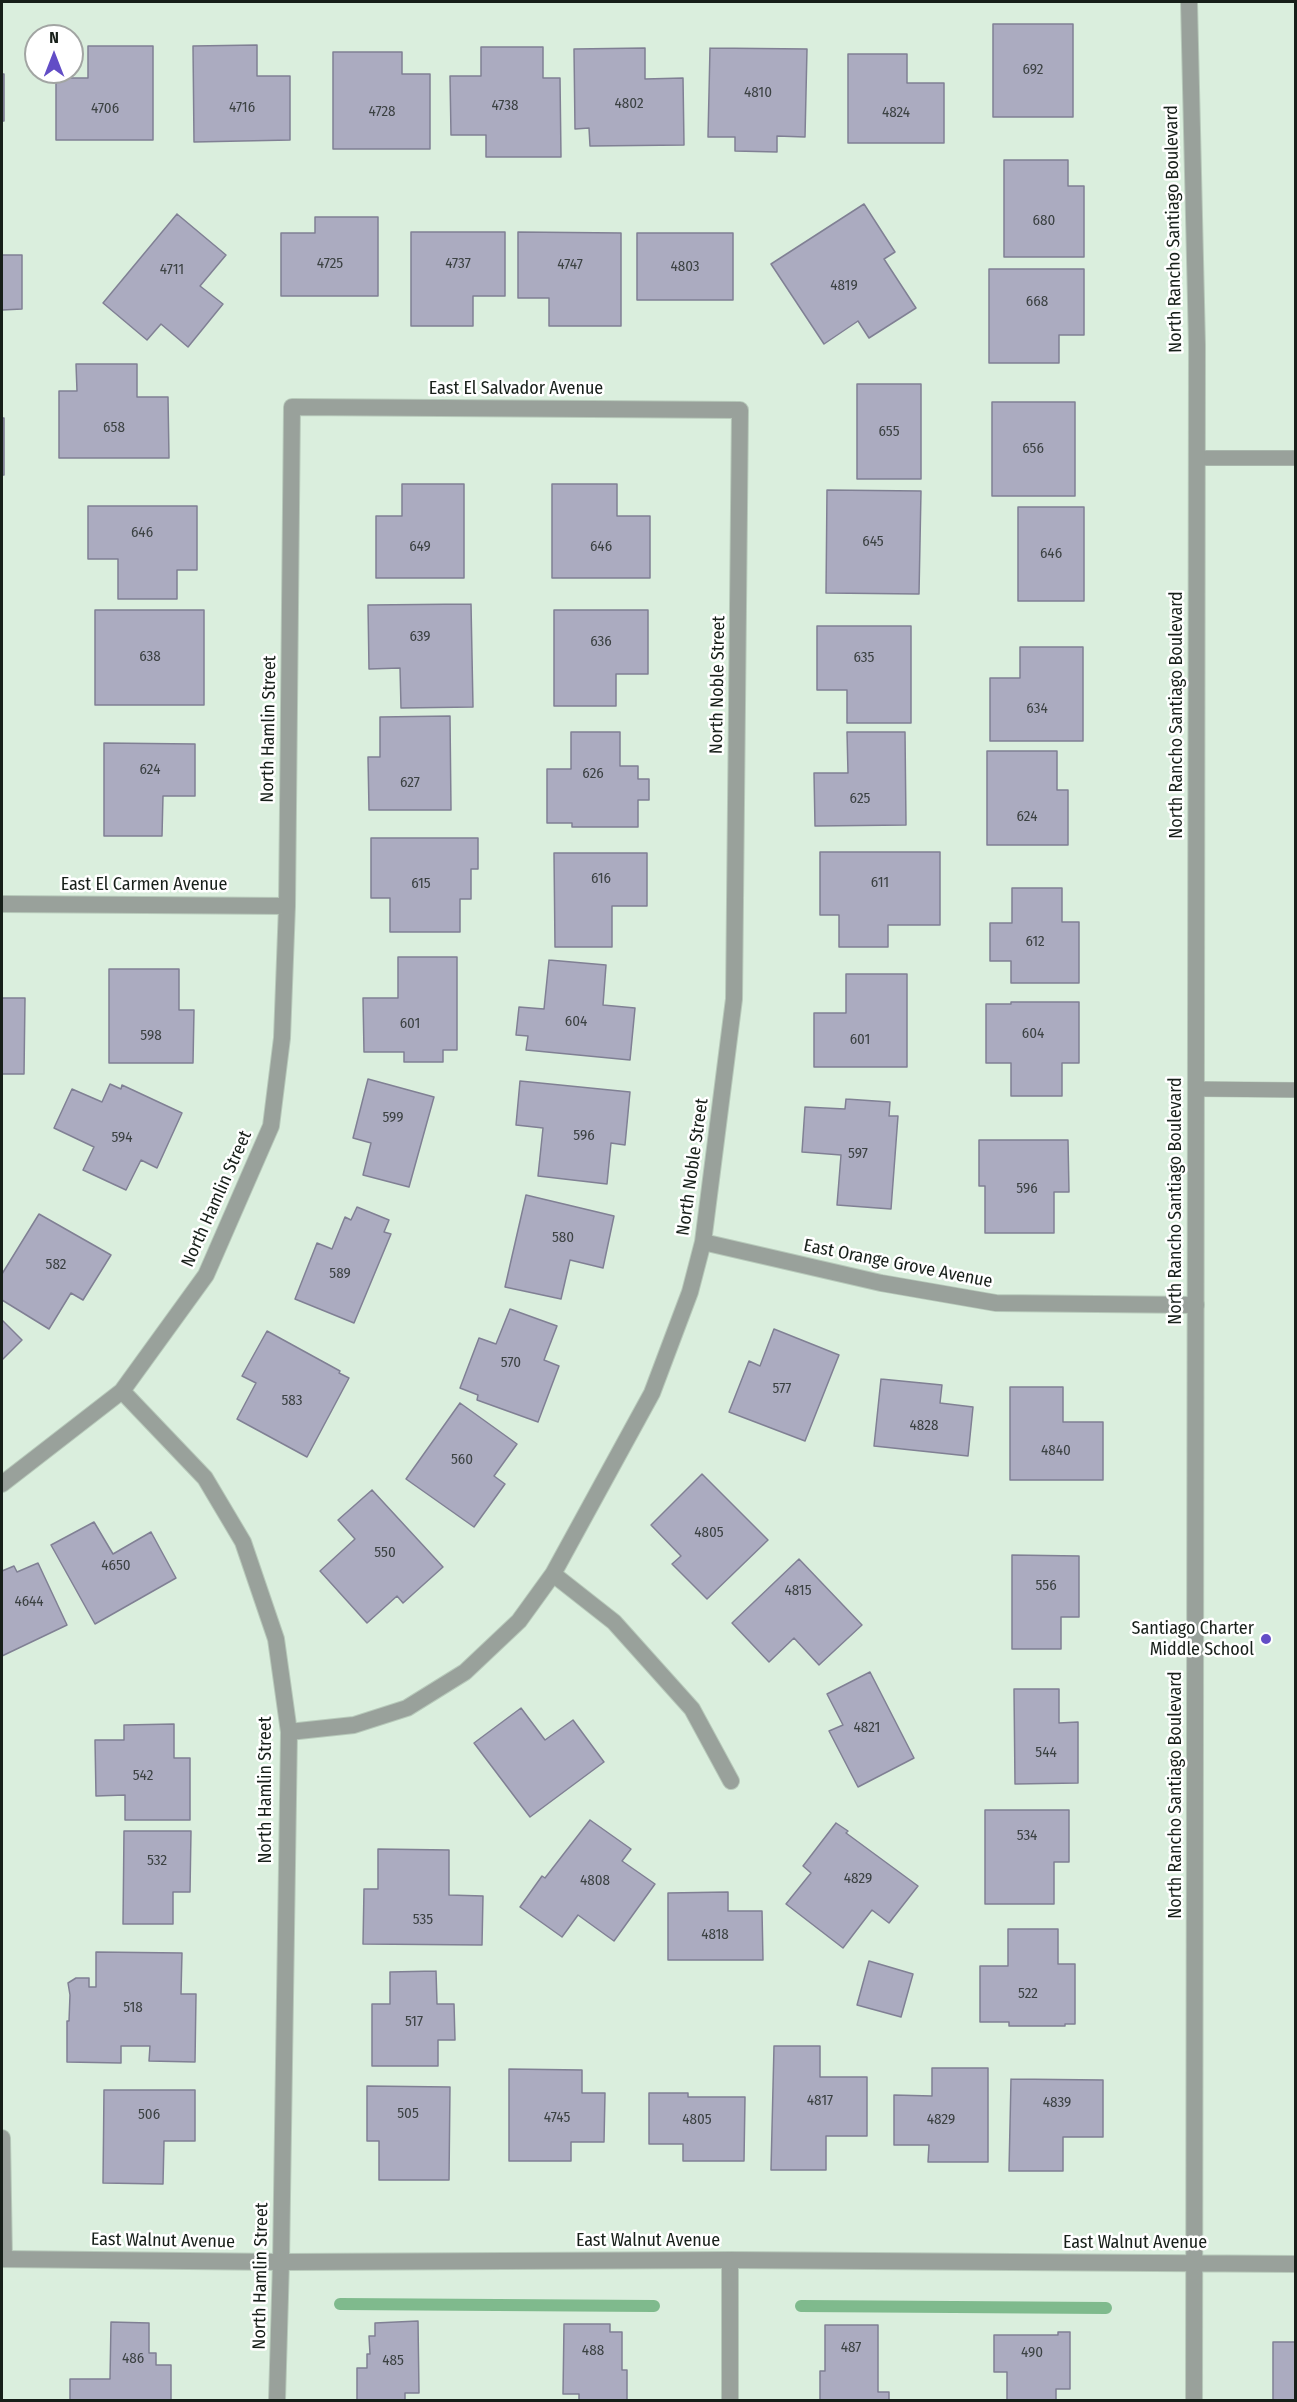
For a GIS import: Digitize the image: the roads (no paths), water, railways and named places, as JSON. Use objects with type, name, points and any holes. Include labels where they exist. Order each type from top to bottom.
[{"type":"street","name":"North Rancho Santiago Boulevard","points":[[1189,2],[1197,345],[1194,2400]]},
{"type":"street","name":"East El Salvador Avenue","points":[[292,407],[740,410]]},
{"type":"street","name":"North Hamlin Street","points":[[277,2400],[289,1732],[276,1639],[243,1542],[205,1478],[122,1391],[206,1275],[271,1126],[282,1038],[287,906],[292,407]]},
{"type":"street","name":"North Noble Street","points":[[289,1732],[354,1725],[407,1708],[465,1672],[519,1622],[554,1574],[652,1393],[690,1292],[703,1242],[734,999],[740,410]]},
{"type":"street","name":"East El Carmen Avenue","points":[[2,904],[287,906]]},
{"type":"street","name":"East Orange Grove Avenue","points":[[703,1242],[881,1283],[996,1303],[1196,1305]]},
{"type":"street","points":[[2,1484],[122,1391]]},
{"type":"street","points":[[554,1574],[614,1622],[692,1709],[731,1781]]},
{"type":"street","points":[[2,2138],[3,2259]]},
{"type":"street","name":"East Walnut Avenue","points":[[3,2259],[281,2262],[730,2260],[1296,2264]]},
{"type":"street","points":[[730,2260],[730,2400]]},
{"type":"lane","points":[[1197,458],[1296,458]]},
{"type":"lane","points":[[1196,1089],[1296,1090]]},
{"type":"waterway","points":[[340,2304],[654,2306]]},
{"type":"waterway","points":[[801,2306],[1106,2308]]},
{"type":"place","name":"Santiago Charter Middle School","points":[[1266,1639]]}]
